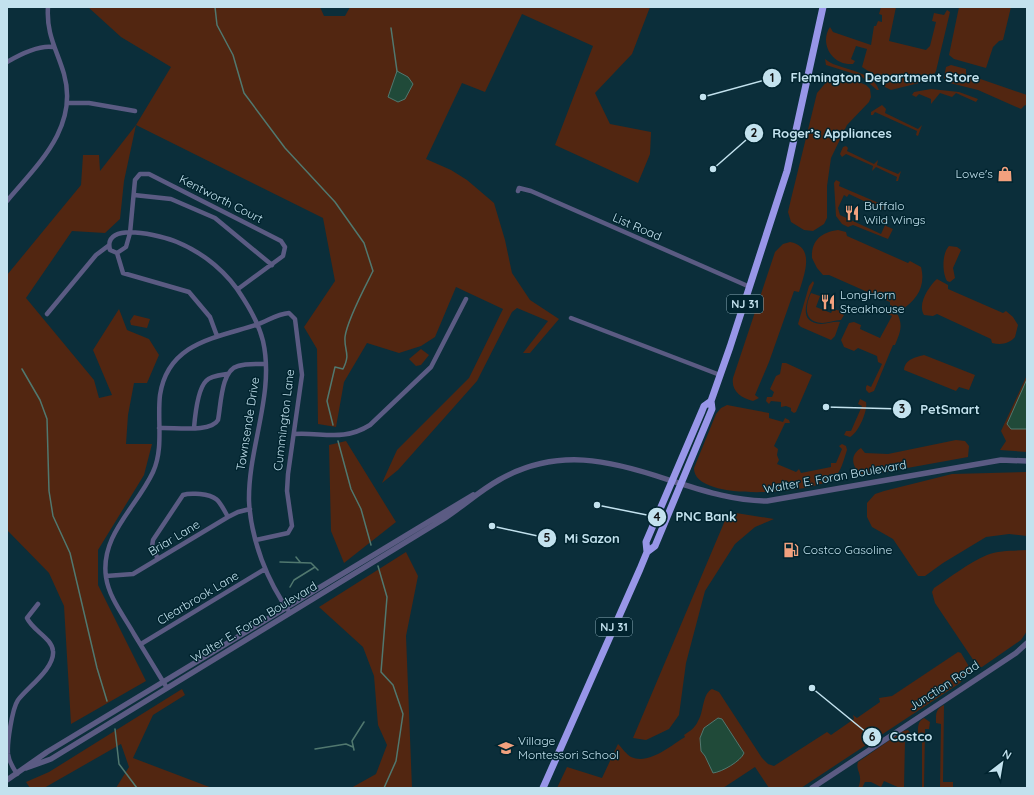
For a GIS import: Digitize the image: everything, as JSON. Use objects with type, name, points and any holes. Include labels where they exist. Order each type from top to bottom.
[{"type":"highway","name":"NJ 31","points":[[647,552],[655,546],[712,410],[711,401],[788,171],[823,7]]},
{"type":"highway","name":"NJ 31","points":[[544,788],[647,552],[646,542],[704,406],[711,401]]},
{"type":"street","points":[[7,201],[54,144],[63,124],[67,103],[64,75],[53,47],[48,28],[48,7]]},
{"type":"street","points":[[7,62],[37,49],[48,46],[53,47]]},
{"type":"street","points":[[67,103],[97,104],[135,112]]},
{"type":"street","name":"Kentworth Court","points":[[130,233],[137,176],[145,173],[276,238],[285,247],[285,251],[279,260],[238,289]]},
{"type":"street","name":"List Road","points":[[518,191],[519,188],[524,188],[750,287]]},
{"type":"street","points":[[134,195],[171,199],[215,218],[272,265]]},
{"type":"street","name":"Townsende Drive","points":[[108,246],[111,237],[120,233],[151,234],[184,245],[196,251],[222,271],[238,289],[258,324],[264,345],[266,364],[264,394],[251,463],[250,509],[256,540],[266,569],[288,611]]},
{"type":"street","points":[[46,314],[96,255],[108,246],[110,250],[117,253],[121,252],[126,247],[130,233]]},
{"type":"street","points":[[117,253],[120,269],[123,273],[189,292],[210,317],[217,336]]},
{"type":"street","points":[[294,434],[338,436],[369,426],[431,367],[466,299]]},
{"type":"street","name":"Cummington Lane","points":[[167,688],[111,596],[106,576],[105,560],[112,537],[155,468],[158,450],[161,389],[171,366],[190,348],[217,336],[258,324],[281,313],[289,313],[295,319],[302,375],[287,485],[292,526],[288,533],[256,540]]},
{"type":"street","points":[[571,318],[720,375]]},
{"type":"street","points":[[159,428],[207,428],[216,424],[227,374],[230,369],[237,366],[266,364]]},
{"type":"street","points":[[194,428],[201,388],[206,380],[227,374]]},
{"type":"street","name":"Walter E. Foran Boulevard","points":[[26,768],[51,759],[167,688],[423,524],[489,486],[525,468],[551,461],[571,459],[596,460],[621,464],[672,481],[736,499],[766,501],[1001,460],[1027,461]]},
{"type":"street","points":[[158,559],[152,547],[153,540],[183,495],[190,493],[214,497],[221,504],[228,517]]},
{"type":"street","name":"Briar Lane","points":[[106,576],[133,574],[228,517],[238,512],[250,509]]},
{"type":"street","name":"Clearbrook Lane","points":[[141,644],[266,569]]},
{"type":"street","points":[[17,774],[9,761],[8,750],[15,707],[19,699],[50,666],[53,659],[54,650],[49,641],[31,626],[27,618],[38,604]]},
{"type":"street","name":"Walter E. Foran Boulevard","points":[[7,780],[47,752],[163,682],[288,611]]},
{"type":"street","name":"Junction Road","points":[[812,788],[1016,653],[1027,643]]},
{"type":"shaded area","points":[[88,7],[320,7],[324,16],[345,16],[350,7],[650,7],[632,54],[595,93],[610,124],[651,132],[650,154],[638,183],[555,145],[593,46],[522,14],[485,92],[462,83],[426,159],[451,170],[467,180],[494,203],[505,240],[512,273],[530,300],[559,319],[530,353],[523,353],[548,321],[517,308],[512,312],[477,381],[398,470],[382,483],[397,450],[469,378],[503,309],[456,287],[435,337],[421,346],[399,353],[367,343],[344,382],[336,427],[318,424],[317,349],[304,327],[335,281],[323,218],[136,125],[171,67],[121,37]]},
{"type":"shaded area","points":[[881,7],[896,7],[889,41],[926,50],[930,46],[936,22],[932,21],[934,13],[944,15],[947,10],[950,12],[936,71],[931,80],[891,90],[885,87],[876,76],[862,67],[867,49],[856,46],[851,59],[855,61],[853,64],[846,64],[839,61],[830,52],[826,40],[830,27],[833,32],[871,45],[874,26],[876,26],[878,21],[882,22],[882,15],[879,14]]},
{"type":"shaded area","points":[[959,7],[1011,7],[1003,40],[999,41],[993,47],[986,68],[954,59],[949,55]]},
{"type":"shaded area","points":[[825,59],[835,65],[867,76],[876,84],[879,90],[877,90],[861,76],[826,65]]},
{"type":"shaded area","points":[[951,65],[966,69],[966,74],[1027,95],[1027,106],[1025,105],[1021,109],[978,90],[950,83],[944,78],[946,67]]},
{"type":"shaded area","points":[[397,71],[408,77],[413,84],[405,99],[398,102],[388,97]]},
{"type":"shaded area","points":[[846,77],[866,85],[870,89],[871,97],[869,102],[847,125],[831,158],[827,186],[827,218],[824,224],[813,231],[804,230],[791,222],[788,212],[817,93],[828,80]]},
{"type":"shaded area","points":[[931,89],[959,92],[978,99],[976,102],[956,93],[952,97],[940,93],[931,104],[931,99],[919,94],[916,97],[912,95],[914,92]]},
{"type":"shaded area","points":[[882,105],[886,109],[885,113],[918,129],[922,125],[918,136],[916,135],[917,131],[875,112],[871,115],[871,112]]},
{"type":"shaded area","points":[[136,125],[124,181],[120,219],[105,233],[72,231],[26,298],[94,380],[99,398],[112,395],[93,350],[119,309],[127,330],[149,339],[159,355],[147,383],[134,383],[128,415],[126,444],[152,444],[144,475],[98,550],[98,585],[146,681],[71,724],[64,606],[49,573],[7,530],[7,275],[81,185],[83,155],[99,155],[100,171]]},
{"type":"shaded area","points":[[846,146],[848,148],[847,151],[874,164],[878,160],[877,165],[898,174],[901,171],[898,181],[896,181],[897,177],[876,167],[872,171],[873,166],[846,154],[842,157],[840,154],[843,147]]},
{"type":"shaded area","points":[[836,180],[840,182],[839,186],[881,204],[883,201],[887,202],[883,210],[849,194],[847,197],[844,195],[838,208],[840,215],[881,234],[886,223],[881,221],[881,219],[888,221],[886,226],[893,229],[888,239],[853,225],[848,227],[842,224],[836,216],[834,183]]},
{"type":"shaded area","points":[[838,230],[846,232],[847,236],[908,263],[910,261],[921,267],[921,286],[912,302],[901,310],[890,305],[890,302],[829,275],[823,275],[817,268],[812,258],[813,247],[818,238],[822,235]]},
{"type":"shaded area","points":[[790,242],[798,245],[803,250],[806,256],[805,270],[799,292],[794,291],[769,362],[755,395],[759,398],[753,401],[741,396],[735,390],[733,378],[775,252],[783,244]]},
{"type":"shaded area","points":[[949,246],[957,247],[961,250],[953,268],[955,278],[950,282],[947,281],[944,273],[944,258]]},
{"type":"shaded area","points":[[937,279],[948,285],[948,289],[1003,313],[1006,311],[1013,317],[1018,325],[1015,337],[1005,343],[992,343],[991,339],[937,314],[933,316],[924,315],[922,311],[923,301],[931,286]]},
{"type":"shaded area","points":[[813,281],[814,283],[807,302],[806,314],[808,319],[821,324],[840,322],[835,336],[831,340],[801,327],[798,324],[809,286]]},
{"type":"shaded area","points":[[811,293],[820,296],[816,307],[831,313],[833,309],[841,311],[844,315],[841,320],[822,323],[811,320],[807,312],[807,308]]},
{"type":"shaded area","points":[[884,310],[888,310],[898,315],[900,330],[895,345],[893,345],[874,391],[869,393],[866,390],[866,387],[867,385],[871,387],[882,364],[878,362],[877,356],[858,348],[854,351],[844,347],[841,340],[849,323],[854,322],[861,325],[860,329],[880,338],[892,316],[884,312]]},
{"type":"shaded area","points":[[134,315],[150,319],[147,328],[131,325],[130,321]]},
{"type":"shaded area","points":[[421,349],[429,355],[421,365],[416,366],[409,359]]},
{"type":"shaded area","points":[[924,355],[975,375],[969,390],[959,387],[956,391],[904,370],[906,363],[914,358]]},
{"type":"shaded area","points":[[782,363],[786,363],[812,375],[796,412],[794,413],[791,411],[791,408],[786,406],[781,407],[781,402],[771,401],[769,404],[766,401],[767,397],[772,397],[774,392],[770,389],[776,376],[780,374]]},
{"type":"shaded area","points":[[1027,375],[1027,452],[1000,450],[1006,441],[1001,431]]},
{"type":"shaded area","points":[[1027,379],[1027,429],[1011,429],[1007,424]]},
{"type":"shaded area","points":[[860,399],[866,402],[862,421],[853,435],[850,437],[844,435],[846,431],[851,431],[862,406],[858,404]]},
{"type":"shaded area","points":[[727,405],[769,413],[769,418],[783,422],[785,418],[789,420],[790,423],[785,423],[774,446],[778,449],[777,455],[779,460],[777,464],[796,472],[799,469],[801,473],[831,467],[831,463],[836,463],[842,449],[839,446],[842,444],[846,446],[847,450],[839,472],[834,478],[822,484],[781,491],[733,491],[713,487],[699,479],[694,468],[716,414],[721,408]]},
{"type":"shaded area","points":[[956,440],[965,441],[969,446],[968,457],[863,476],[857,470],[853,462],[854,455],[861,448],[865,453],[888,454]]},
{"type":"shaded area","points":[[346,441],[396,522],[344,563],[331,531],[329,445]]},
{"type":"shaded area","points":[[1027,472],[1027,536],[1009,534],[986,537],[943,563],[925,576],[918,576],[893,539],[872,527],[867,517],[867,503],[875,494],[884,491],[952,474]]},
{"type":"shaded area","points":[[736,513],[774,519],[755,527],[735,544],[705,591],[686,663],[679,715],[669,729],[646,740],[633,738],[726,518]]},
{"type":"shaded area","points":[[1027,550],[1027,631],[1021,640],[982,667],[978,667],[935,603],[932,592],[934,588],[960,570],[987,555],[1002,551]]},
{"type":"shaded area","points":[[406,552],[418,576],[406,636],[412,788],[351,788],[376,774],[387,745],[378,725],[374,676],[363,647],[319,607]]},
{"type":"shaded area","points":[[958,652],[961,653],[971,670],[960,683],[801,788],[769,788],[755,767],[723,788],[557,788],[567,767],[602,778],[618,744],[629,756],[638,759],[645,759],[652,757],[685,737],[684,735],[695,726],[700,717],[706,695],[712,689],[719,692],[762,758],[768,764],[774,766],[827,732],[831,735],[854,719],[853,715],[857,718],[880,702],[879,698],[892,696]]},
{"type":"shaded area","points":[[182,689],[185,695],[153,715],[133,758],[212,788],[116,788],[129,767],[121,744],[44,788],[30,788],[26,782],[49,772]]},
{"type":"shaded area","points":[[944,705],[943,782],[953,782],[953,788],[940,788],[941,724],[936,723],[936,717],[939,708]]},
{"type":"shaded area","points":[[718,718],[722,719],[744,753],[731,766],[713,773],[701,751],[700,738],[704,728]]},
{"type":"shaded area","points":[[924,718],[930,722],[929,729],[925,729],[924,788],[922,788],[922,737],[918,735],[918,725]]},
{"type":"shaded area","points":[[908,730],[911,734],[911,740],[905,740],[904,788],[900,788],[884,781],[881,787],[871,782],[865,782],[862,788],[858,788],[860,776],[857,765],[858,762],[903,731]]},
{"type":"waterway","points":[[215,7],[217,25],[233,55],[244,93],[285,148],[335,202],[364,243],[373,271],[346,330],[345,342],[347,359],[343,369],[335,367],[327,401],[333,425]]},
{"type":"waterway","points":[[391,28],[397,71]]},
{"type":"waterway","points":[[22,369],[40,400],[47,419],[49,491],[53,516],[70,553],[97,668],[107,701]]},
{"type":"waterway","points":[[338,441],[351,489],[361,509],[371,545]]},
{"type":"waterway","points":[[296,557],[300,562]]},
{"type":"waterway","points":[[280,562],[311,563],[318,570]]},
{"type":"waterway","points":[[378,566],[387,597],[381,672],[393,685],[403,714],[396,761],[384,788]]},
{"type":"waterway","points":[[290,587],[294,580],[315,567]]},
{"type":"waterway","points":[[354,750],[352,741],[364,722]]},
{"type":"waterway","points":[[115,729],[119,764],[137,788]]},
{"type":"waterway","points":[[315,749],[346,744],[353,747]]},
{"type":"place","name":"Flemington Department Store","points":[[703,97]]},
{"type":"place","name":"Roger’s Appliances","points":[[713,169]]},
{"type":"place","name":"Lowe's","points":[[1005,174]]},
{"type":"place","name":"Buffalo Wild Wings","points":[[852,213]]},
{"type":"place","name":"LongHorn Steakhouse","points":[[828,302]]},
{"type":"place","name":"PetSmart","points":[[826,407]]},
{"type":"place","name":"PNC Bank","points":[[597,505]]},
{"type":"place","name":"Mi Sazon","points":[[492,526]]},
{"type":"place","name":"Costco Gasoline","points":[[791,550]]},
{"type":"place","name":"Costco","points":[[812,688]]},
{"type":"place","name":"Village Montessori School","points":[[506,748]]}]
